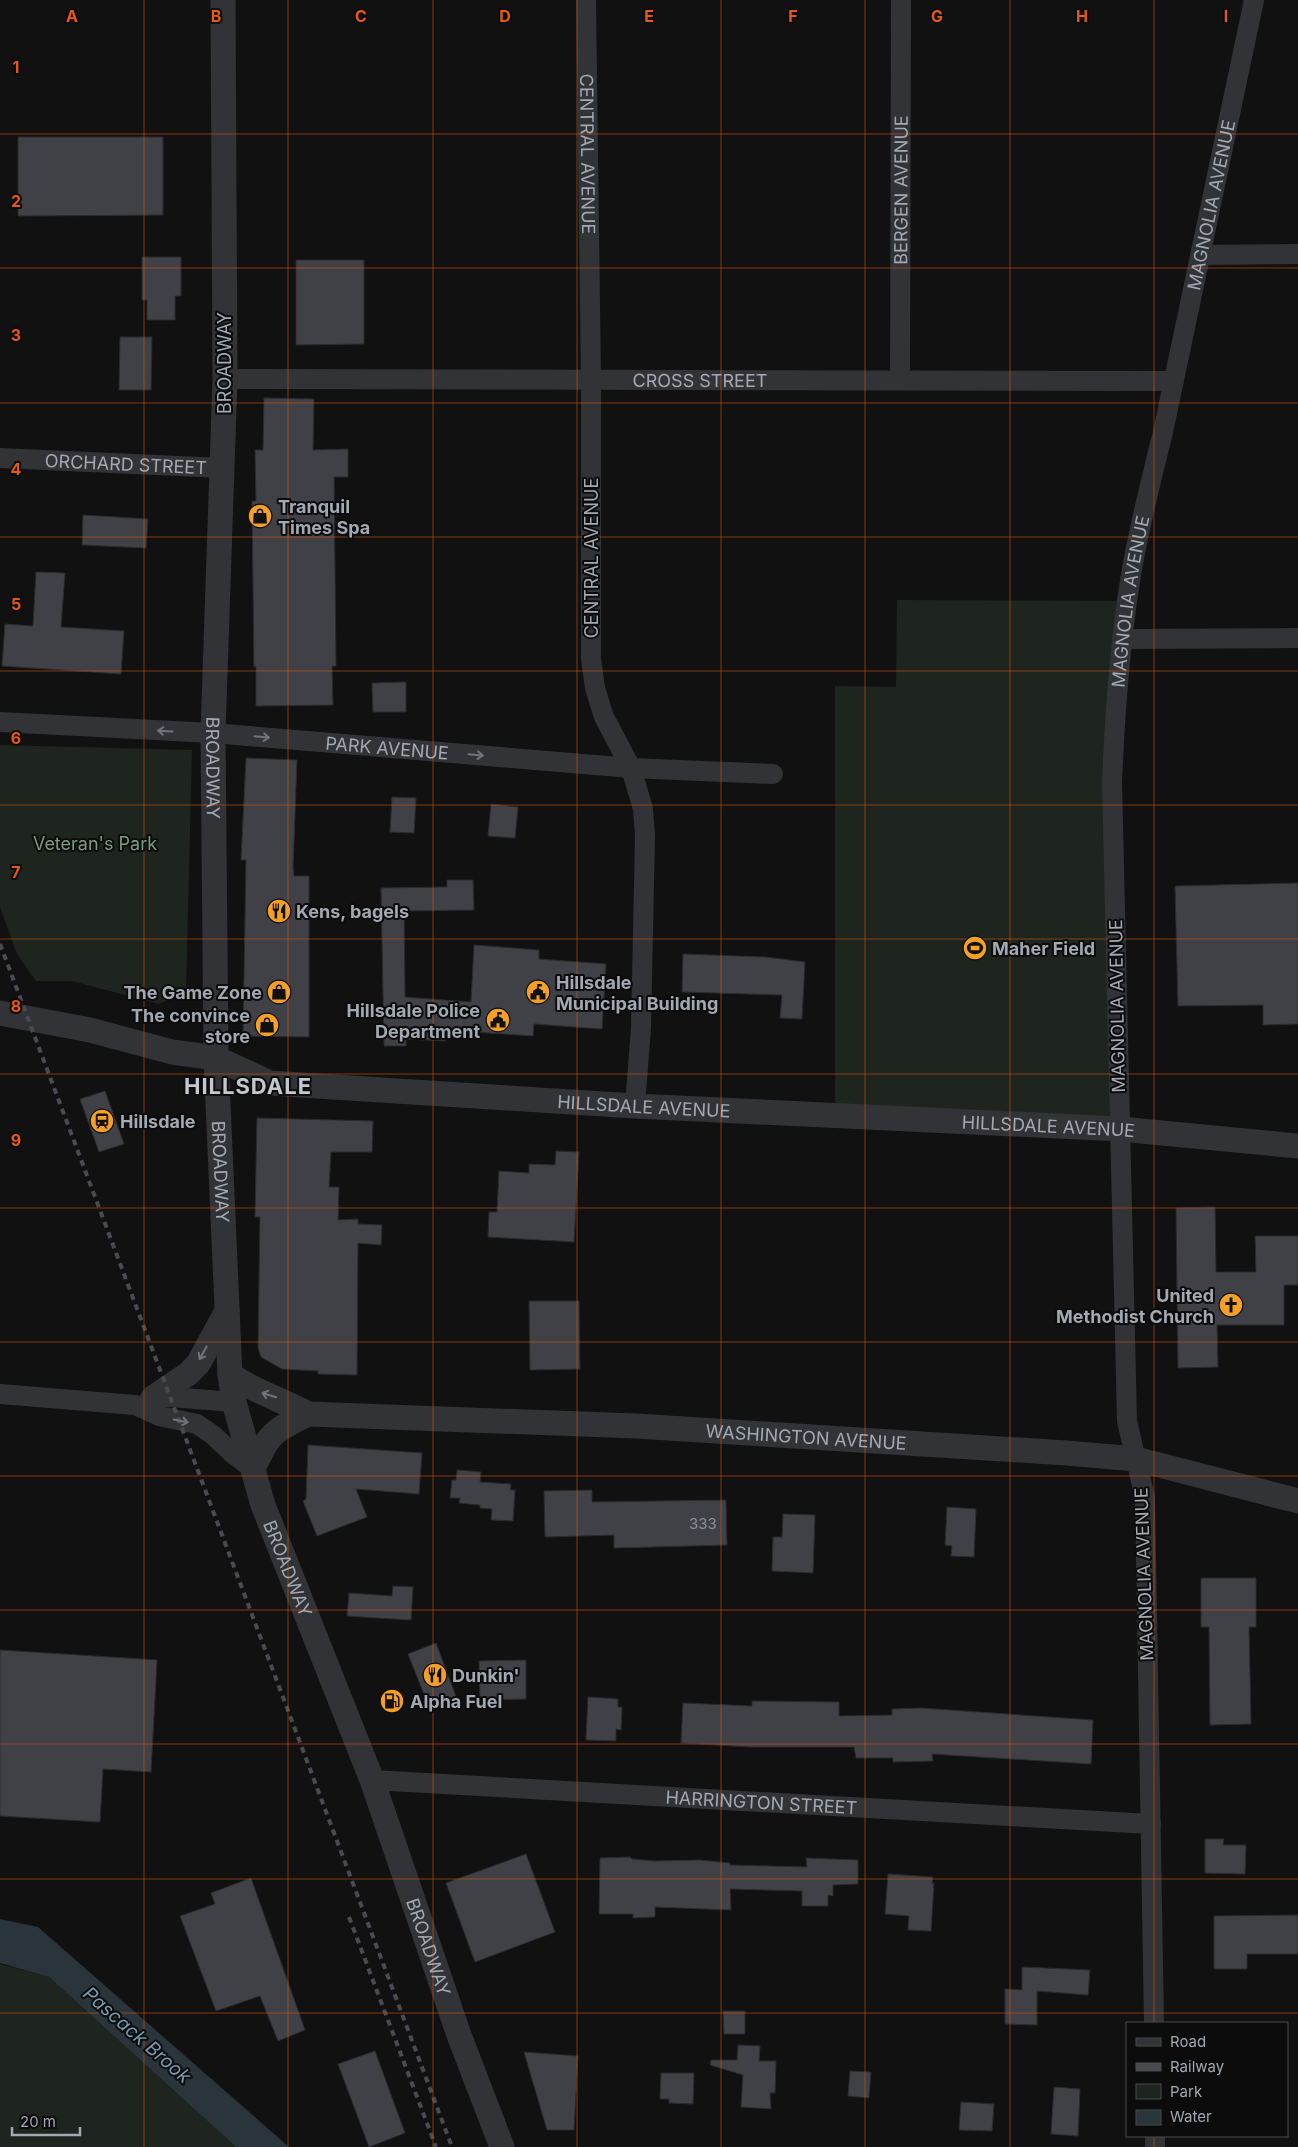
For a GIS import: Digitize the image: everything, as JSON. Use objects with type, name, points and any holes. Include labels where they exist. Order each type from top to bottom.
[{"type":"street","name":"BROADWAY","points":[[223,0],[225,379],[214,733],[216,1058],[230,1375],[234,1402],[263,1505],[372,1780],[459,2036],[502,2147]]},
{"type":"street","name":"CENTRAL AVENUE","points":[[586,0],[591,380],[591,659],[595,688],[604,717],[631,768],[643,809],[646,864],[641,1040],[635,1106]]},
{"type":"street","name":"BERGEN AVENUE","points":[[900,380],[901,0]]},
{"type":"street","name":"MAGNOLIA AVENUE","points":[[1154,2022],[1145,1498],[1127,1421],[1112,782],[1115,711],[1122,639],[1132,570],[1144,509],[1174,381],[1254,0]]},
{"type":"street","points":[[1200,255],[1298,254]]},
{"type":"street","name":"CROSS STREET","points":[[225,379],[1174,381]]},
{"type":"street","name":"ORCHARD STREET","points":[[0,458],[223,468]]},
{"type":"street","points":[[1122,639],[1298,638]]},
{"type":"street","name":"PARK AVENUE","points":[[0,722],[214,733],[631,768],[773,774]]},
{"type":"street","name":"HILLSDALE AVENUE","points":[[0,1013],[90,1030],[172,1052],[216,1058],[270,1083],[635,1106],[1120,1129],[1298,1146]]},
{"type":"street","points":[[144,1401],[188,1374],[198,1364],[227,1311]]},
{"type":"street","name":"WASHINGTON AVENUE","points":[[230,1375],[252,1390],[277,1397],[308,1414],[636,1426],[1136,1459],[1298,1501]]},
{"type":"street","points":[[0,1394],[144,1401],[234,1402]]},
{"type":"street","points":[[144,1401],[159,1416],[197,1424],[253,1469]]},
{"type":"street","name":"WASHINGTON AVENUE","points":[[253,1469],[263,1446],[277,1429],[308,1414]]},
{"type":"street","name":"HARRINGTON STREET","points":[[372,1780],[1151,1824]]},
{"type":"green space","name":"Maher Field","points":[[897,600],[1127,601],[1122,639],[1120,1129],[835,1115],[835,686],[896,687]]},
{"type":"green space","name":"Veteran's Park","points":[[0,745],[192,750],[186,992],[159,1004],[72,981],[36,981],[17,954],[0,907]]},
{"type":"green space","points":[[0,1964],[49,1977],[236,2147],[0,2147]]},
{"type":"water","name":"Pascack Brook","points":[[0,1919],[38,1927],[289,2147],[236,2147],[49,1977],[0,1963]]},
{"type":"building","points":[[18,137],[163,137],[163,215],[18,216]]},
{"type":"building","points":[[142,257],[181,257],[181,296],[175,296],[175,320],[147,320],[147,300],[142,300]]},
{"type":"building","points":[[296,260],[364,260],[364,344],[296,345]]},
{"type":"building","points":[[120,337],[152,337],[151,390],[119,390]]},
{"type":"building","points":[[264,398],[314,399],[313,450],[348,449],[348,477],[334,477],[336,666],[332,666],[333,705],[256,706],[252,501],[256,501],[255,450],[263,450]]},
{"type":"building","points":[[83,515],[148,519],[146,548],[82,545]]},
{"type":"building","points":[[36,572],[65,573],[61,627],[124,631],[121,674],[2,666],[5,624],[33,626]]},
{"type":"building","points":[[406,682],[406,712],[373,712],[372,683]]},
{"type":"building","points":[[246,758],[297,760],[293,868],[294,876],[309,876],[309,1037],[243,1036],[246,860],[241,860]]},
{"type":"building","points":[[392,797],[416,798],[414,833],[390,832]]},
{"type":"building","points":[[491,804],[518,807],[515,838],[488,836]]},
{"type":"building","points":[[447,880],[473,880],[474,910],[404,911],[405,997],[471,1002],[474,945],[539,950],[539,959],[606,964],[602,1029],[534,1024],[533,1036],[446,1030],[445,1041],[406,1039],[406,1046],[384,1046],[381,888],[447,887]]},
{"type":"building","points":[[1298,883],[1298,1024],[1263,1025],[1263,1005],[1178,1006],[1175,886]]},
{"type":"building","points":[[683,954],[765,957],[805,962],[802,1019],[780,1018],[782,995],[682,992]]},
{"type":"building","name":"Hillsdale","points":[[105,1091],[124,1144],[99,1152],[80,1099]]},
{"type":"building","points":[[257,1118],[373,1121],[372,1152],[331,1152],[329,1187],[339,1187],[338,1220],[358,1219],[358,1224],[382,1225],[381,1245],[358,1243],[357,1375],[318,1374],[318,1371],[282,1369],[261,1357],[258,1348],[260,1217],[255,1217]]},
{"type":"building","points":[[556,1151],[579,1152],[574,1242],[488,1237],[489,1212],[497,1212],[499,1171],[529,1173],[529,1164],[555,1165]]},
{"type":"building","name":"United Methodist Church","points":[[1215,1207],[1216,1272],[1256,1272],[1255,1236],[1298,1236],[1298,1285],[1284,1285],[1284,1325],[1217,1325],[1218,1367],[1178,1368],[1176,1208]]},
{"type":"building","points":[[529,1301],[579,1301],[580,1369],[530,1370]]},
{"type":"building","points":[[308,1445],[422,1453],[419,1494],[356,1489],[367,1517],[317,1536],[303,1501],[306,1499]]},
{"type":"building","points":[[457,1470],[481,1472],[480,1482],[511,1484],[510,1490],[515,1490],[513,1521],[491,1520],[492,1509],[480,1508],[480,1505],[459,1503],[460,1498],[450,1498],[452,1480],[456,1480]]},
{"type":"building","points":[[592,1490],[592,1502],[726,1500],[727,1545],[614,1548],[614,1535],[545,1537],[544,1491]]},
{"type":"building","points":[[947,1507],[976,1509],[974,1557],[951,1556],[952,1546],[945,1545]]},
{"type":"building","points":[[783,1514],[815,1515],[813,1573],[772,1571],[773,1537],[782,1537]]},
{"type":"building","points":[[1201,1578],[1256,1578],[1256,1627],[1249,1627],[1251,1724],[1210,1725],[1209,1627],[1201,1627]]},
{"type":"building","points":[[393,1586],[413,1587],[411,1620],[347,1616],[349,1593],[392,1596]]},
{"type":"building","points":[[436,1643],[457,1699],[430,1709],[408,1654]]},
{"type":"building","points":[[0,1650],[157,1660],[151,1772],[103,1769],[100,1822],[0,1816]]},
{"type":"building","points":[[526,1660],[526,1699],[480,1700],[479,1661]]},
{"type":"building","points":[[588,1697],[618,1699],[618,1707],[622,1707],[621,1730],[616,1729],[616,1741],[586,1740]]},
{"type":"building","points":[[752,1701],[839,1702],[839,1716],[892,1715],[892,1709],[921,1708],[1093,1720],[1091,1764],[932,1754],[933,1761],[893,1762],[893,1758],[856,1758],[854,1747],[751,1747],[681,1743],[683,1703],[752,1706]]},
{"type":"building","points":[[1205,1839],[1224,1839],[1223,1845],[1246,1845],[1245,1874],[1205,1873]]},
{"type":"building","points":[[526,1854],[555,1932],[475,1962],[446,1883]]},
{"type":"building","points":[[630,1857],[632,1859],[655,1861],[700,1860],[730,1863],[730,1865],[807,1867],[806,1858],[858,1860],[858,1884],[833,1885],[833,1896],[828,1895],[828,1906],[802,1906],[802,1891],[730,1889],[731,1910],[655,1907],[655,1917],[633,1918],[633,1914],[599,1914],[600,1858]]},
{"type":"building","points":[[888,1874],[933,1877],[931,1931],[908,1930],[909,1916],[885,1914]]},
{"type":"building","points":[[251,1878],[305,2030],[278,2041],[260,1996],[216,2011],[180,1916],[215,1904],[211,1893]]},
{"type":"building","points":[[1298,1915],[1298,1954],[1247,1954],[1247,1969],[1214,1969],[1214,1916]]},
{"type":"building","points":[[1022,1967],[1090,1970],[1088,1995],[1037,1991],[1037,2025],[1005,2024],[1005,1989],[1022,1990]]},
{"type":"building","points":[[723,2011],[745,2011],[745,2034],[724,2034]]},
{"type":"building","points":[[738,2045],[760,2046],[759,2061],[776,2061],[775,2093],[770,2093],[771,2109],[741,2107],[743,2075],[710,2065],[711,2060],[737,2060]]},
{"type":"building","points":[[375,2051],[405,2133],[369,2147],[338,2064]]},
{"type":"building","points":[[524,2052],[578,2056],[574,2130],[547,2130]]},
{"type":"building","points":[[850,2071],[871,2072],[869,2098],[848,2096]]},
{"type":"building","points":[[661,2073],[694,2073],[693,2104],[669,2103],[669,2099],[660,2099]]},
{"type":"building","points":[[1054,2087],[1080,2089],[1078,2136],[1051,2134]]},
{"type":"building","points":[[961,2102],[994,2104],[992,2131],[959,2130]]},
{"type":"railway","points":[[0,944],[452,2147]]},
{"type":"railway","points":[[349,1917],[436,2147]]},
{"type":"place","name":"Tranquil Times Spa","points":[[260,516]]},
{"type":"place","name":"Kens, bagels","points":[[279,911]]},
{"type":"place","name":"Maher Field","points":[[975,948]]},
{"type":"place","name":"The Game Zone","points":[[279,992]]},
{"type":"place","name":"Hillsdale Municipal Building","points":[[538,992]]},
{"type":"place","name":"Hillsdale Police Department","points":[[498,1020]]},
{"type":"place","name":"The convince store","points":[[267,1025]]},
{"type":"place","name":"Hillsdale","points":[[102,1121]]},
{"type":"place","name":"United Methodist Church","points":[[1231,1305]]},
{"type":"place","name":"Dunkin'","points":[[435,1675]]},
{"type":"place","name":"Alpha Fuel","points":[[392,1701]]},
{"type":"district","name":"HILLSDALE","points":[[248,1086]]}]
